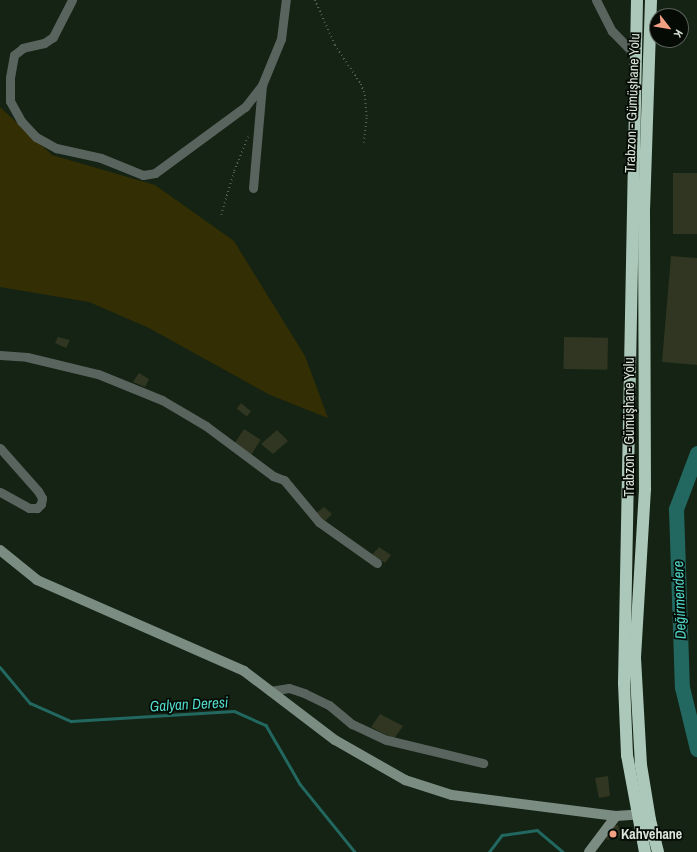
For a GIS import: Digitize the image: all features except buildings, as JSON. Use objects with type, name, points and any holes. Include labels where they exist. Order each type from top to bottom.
[{"type":"highway","name":"Trabzon - Gümüşhane Yolu","points":[[637,0],[624,683],[627,755],[643,814],[658,852]]},
{"type":"highway","name":"Trabzon - Gümüşhane Yolu","points":[[645,852],[636,658],[645,489],[644,215],[651,0]]},
{"type":"street","points":[[72,0],[53,37],[44,43],[23,48],[14,55],[10,78],[10,101],[21,121],[36,137],[56,148],[100,158],[143,174],[155,173],[165,168],[245,107],[262,85],[281,39],[286,0]]},
{"type":"street","points":[[596,0],[612,31],[636,56]]},
{"type":"street","points":[[253,188],[262,85]]},
{"type":"street","points":[[0,355],[27,357],[98,374],[162,400],[206,426],[266,471],[284,480],[319,522],[377,563]]},
{"type":"street","points":[[0,448],[38,491],[42,498],[41,504],[34,509],[29,508],[0,492]]},
{"type":"street","points":[[0,550],[37,580],[244,672],[335,740],[405,780],[452,795],[616,816],[643,814]]},
{"type":"street","points":[[270,690],[289,688],[304,693],[329,705],[352,724],[387,740],[483,763]]},
{"type":"street","points":[[589,852],[616,816]]},
{"type":"path","points":[[315,0],[335,45],[361,84],[365,95],[367,118],[364,143]]},
{"type":"path","points":[[221,215],[234,171],[249,134]]},
{"type":"shaded area","points":[[0,107],[52,155],[155,185],[234,241],[305,356],[328,418],[270,395],[149,328],[89,302],[0,287]]},
{"type":"waterway","name":"Değirmendere","points":[[697,453],[676,509],[682,687],[697,749]]},
{"type":"waterway","name":"Galyan Deresi","points":[[0,667],[30,703],[71,721],[234,711],[266,725],[300,784],[355,852]]},
{"type":"waterway","name":"Galyan Deresi","points":[[489,852],[502,835],[537,830],[563,852]]},
{"type":"place","name":"Kahvehane","points":[[613,834]]}]
